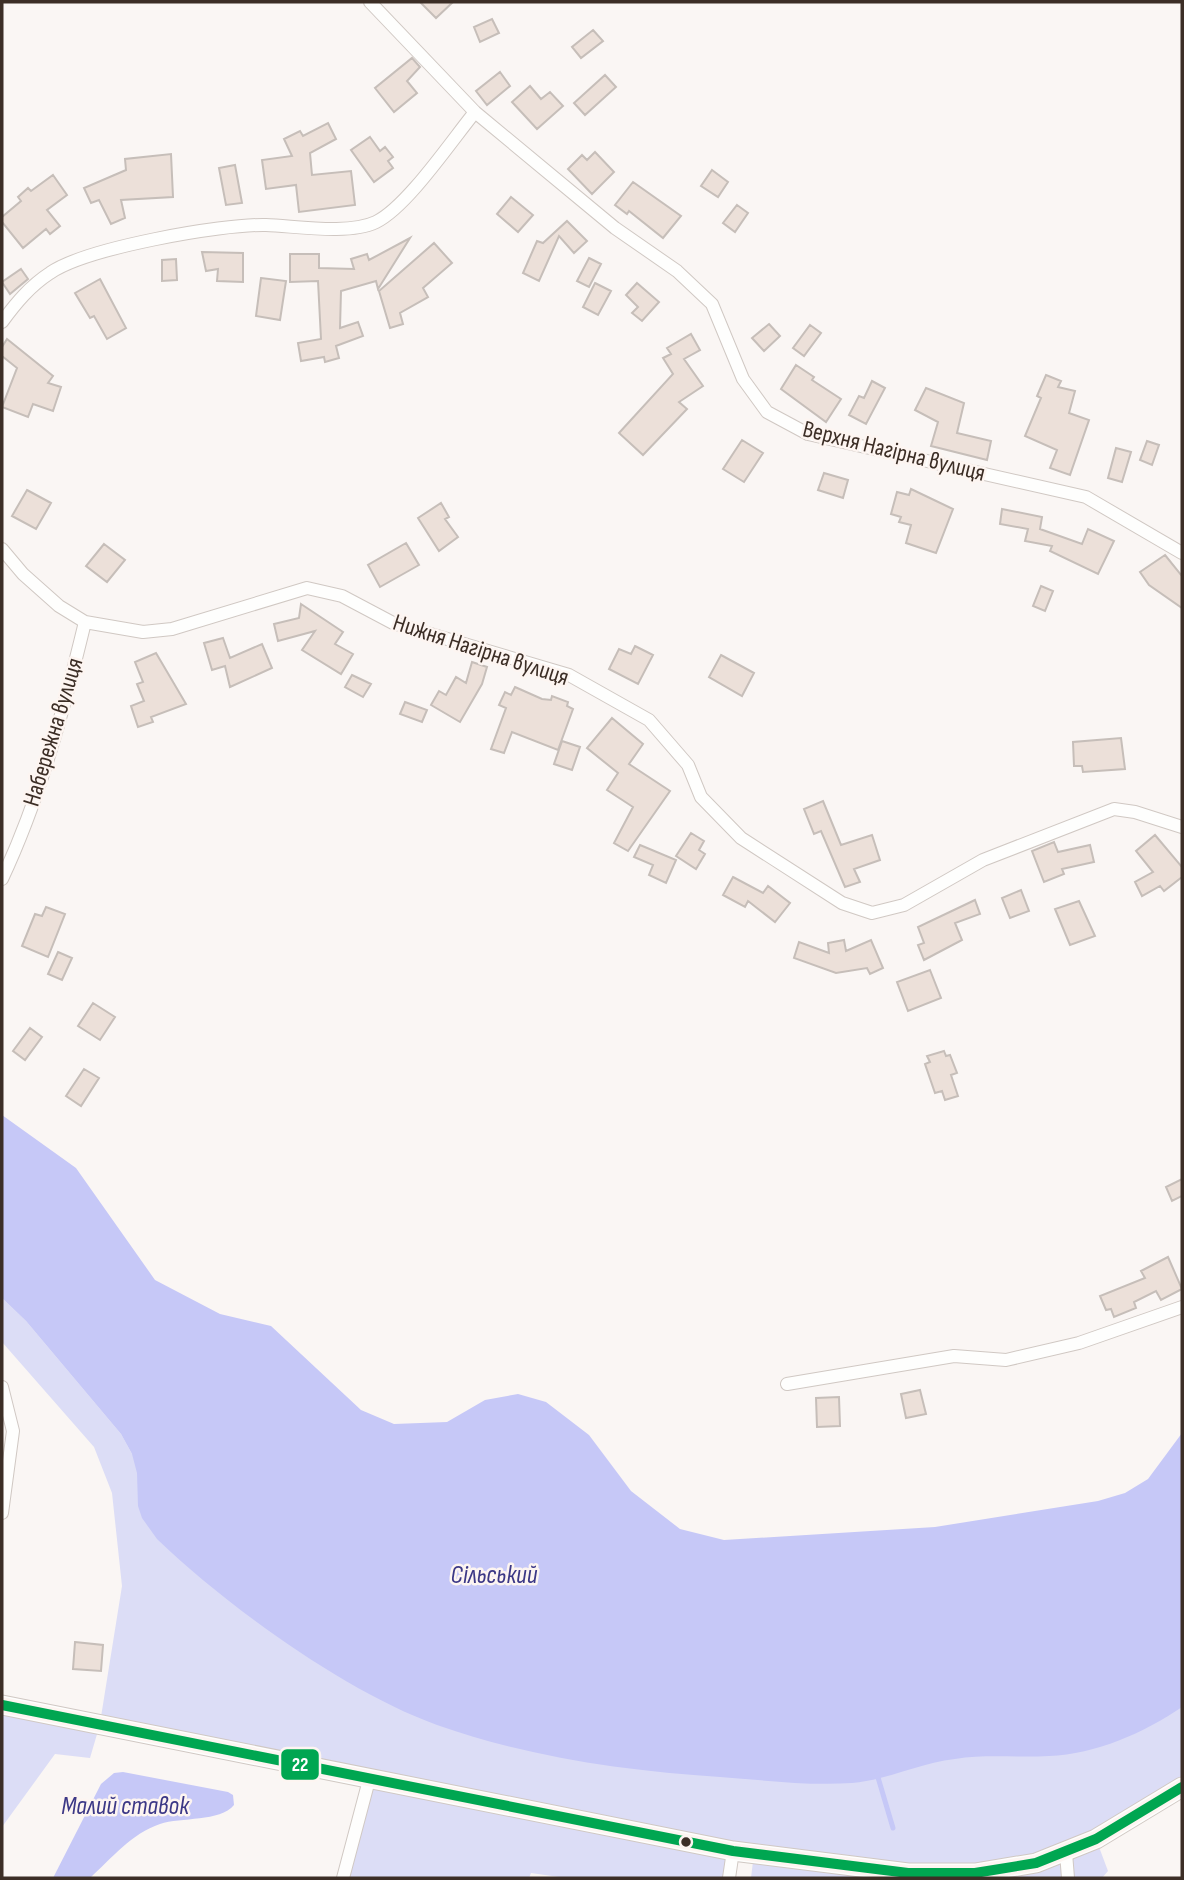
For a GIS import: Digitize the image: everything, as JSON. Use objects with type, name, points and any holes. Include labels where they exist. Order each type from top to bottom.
[{"type":"main road","points":[[2,1705],[733,1851],[942,1875],[1008,1869],[1066,1853],[1096,1839],[1182,1787]]},
{"type":"street","name":"Верхня Нагірна вулиця","points":[[370,2],[475,112],[615,228],[677,271],[712,304],[743,379],[767,412],[808,434],[1086,497],[1182,553]]},
{"type":"street","points":[[2,322],[20,298],[52,271],[101,253],[209,229],[261,225],[358,228],[377,222],[395,208],[475,112]]},
{"type":"street","name":"Нижня Нагірна вулиця","points":[[2,549],[23,574],[59,606],[85,622],[143,632],[172,629],[307,588],[342,596],[393,623],[569,675],[649,720],[688,765],[701,797],[741,838],[842,903],[872,913],[904,905],[983,860],[1114,809],[1135,812],[1182,827]]},
{"type":"street","name":"Набережна вулиця","points":[[2,879],[20,841],[63,709],[85,622]]},
{"type":"street","points":[[787,1384],[954,1356],[1006,1360],[1080,1343],[1182,1307]]},
{"type":"street","points":[[2,1387],[13,1431],[2,1513]]},
{"type":"street","points":[[342,1878],[369,1780]]},
{"type":"street","points":[[729,1878],[733,1851]]},
{"type":"street","points":[[1066,1853],[1068,1878]]},
{"type":"shaded area","points":[[2,1298],[26,1321],[121,1434],[132,1454],[1182,1678],[1182,1787],[1096,1839],[1108,1871],[1102,1878],[751,1878],[754,1853],[734,1851],[724,1878],[566,1878],[531,1873],[529,1878],[343,1878],[369,1780],[100,1724],[90,1758],[55,1754],[2,1827],[2,1705],[100,1723],[122,1586],[112,1493],[94,1447],[2,1342]]},
{"type":"water","name":"Сільський","points":[[2,1115],[76,1168],[155,1280],[220,1314],[271,1326],[361,1410],[394,1424],[447,1422],[485,1400],[518,1394],[546,1402],[589,1435],[631,1491],[680,1529],[724,1540],[935,1527],[1098,1501],[1125,1493],[1148,1479],[1182,1433],[1182,1707],[1119,1741],[1084,1751],[1049,1756],[955,1759],[865,1781],[836,1784],[684,1774],[541,1754],[437,1725],[364,1692],[253,1619],[157,1539],[142,1518],[138,1506],[137,1473],[132,1454],[121,1434],[26,1321],[2,1298]]},
{"type":"water","name":"Малий ставок","points":[[123,1772],[228,1792],[233,1795],[234,1805],[219,1814],[169,1822],[150,1828],[122,1847],[90,1878],[53,1878],[101,1784],[114,1773]]},
{"type":"building","points":[[420,2],[453,2],[436,18]]},
{"type":"building","points":[[492,19],[499,33],[480,42],[474,27]]},
{"type":"building","points":[[593,30],[603,41],[581,58],[572,47]]},
{"type":"building","points":[[412,58],[420,67],[407,81],[417,93],[394,112],[375,88]]},
{"type":"building","points":[[500,72],[510,86],[487,105],[476,91]]},
{"type":"building","points":[[605,75],[616,87],[585,115],[574,103]]},
{"type":"building","points":[[530,86],[541,99],[550,92],[563,106],[537,129],[512,102]]},
{"type":"building","points":[[328,123],[336,139],[310,153],[312,175],[351,171],[355,205],[299,212],[296,185],[266,189],[262,160],[292,156],[284,139],[300,131],[303,136]]},
{"type":"building","points":[[370,137],[380,151],[385,147],[393,157],[388,161],[393,168],[374,182],[351,150]]},
{"type":"building","points":[[595,152],[614,172],[592,194],[568,169],[582,155],[587,160]]},
{"type":"building","points":[[171,154],[173,197],[121,200],[125,218],[111,224],[99,200],[91,203],[84,188],[126,170],[125,159]]},
{"type":"building","points":[[235,165],[242,203],[226,205],[219,168]]},
{"type":"building","points":[[712,170],[728,182],[718,197],[701,186]]},
{"type":"building","points":[[53,175],[67,195],[47,210],[60,226],[50,234],[46,229],[23,248],[2,222],[2,217],[21,201],[18,197],[28,188],[31,191]]},
{"type":"building","points":[[633,182],[681,216],[663,238],[629,211],[627,214],[615,205]]},
{"type":"building","points":[[511,197],[533,215],[518,232],[497,214]]},
{"type":"building","points":[[737,205],[748,213],[735,232],[723,223]]},
{"type":"building","points":[[567,221],[587,241],[574,253],[559,236],[539,281],[523,273],[537,241],[543,243]]},
{"type":"building","points":[[410,238],[378,289],[376,281],[341,291],[340,328],[358,322],[363,336],[336,346],[339,358],[325,362],[324,357],[301,361],[298,343],[321,339],[318,281],[290,282],[290,254],[319,254],[319,268],[354,269],[351,259],[367,254],[369,260]]},
{"type":"building","points":[[434,243],[452,263],[423,288],[428,297],[400,313],[403,324],[390,328],[379,291]]},
{"type":"building","points":[[202,252],[243,253],[243,282],[217,281],[218,269],[206,271]]},
{"type":"building","points":[[589,258],[601,264],[589,287],[577,281]]},
{"type":"building","points":[[176,259],[177,280],[162,281],[162,260]]},
{"type":"building","points":[[21,269],[28,279],[10,294],[2,282]]},
{"type":"building","points":[[261,278],[286,281],[280,320],[256,316]]},
{"type":"building","points":[[100,279],[126,328],[107,339],[94,316],[90,318],[75,293]]},
{"type":"building","points":[[595,283],[611,291],[598,315],[583,307]]},
{"type":"building","points":[[637,283],[659,302],[642,321],[632,313],[638,307],[626,295]]},
{"type":"building","points":[[769,324],[780,336],[764,351],[752,338]]},
{"type":"building","points":[[810,325],[821,333],[804,356],[793,348]]},
{"type":"building","points":[[691,334],[700,350],[684,359],[703,386],[679,402],[687,409],[643,455],[619,433],[673,374],[663,358],[671,354],[667,348]]},
{"type":"building","points":[[7,339],[53,376],[48,383],[61,387],[53,411],[33,404],[28,417],[2,407],[17,368],[2,356],[2,347]]},
{"type":"building","points":[[796,365],[814,377],[812,380],[841,399],[826,422],[781,389]]},
{"type":"building","points":[[1046,375],[1061,381],[1058,387],[1075,391],[1069,413],[1089,420],[1070,475],[1050,468],[1057,450],[1025,436],[1041,398],[1037,396]]},
{"type":"building","points":[[872,381],[885,388],[866,424],[849,415],[859,396],[864,398]]},
{"type":"building","points":[[926,388],[964,403],[957,433],[991,441],[987,460],[931,446],[938,422],[915,410]]},
{"type":"building","points":[[742,440],[763,453],[744,482],[723,469]]},
{"type":"building","points":[[1147,441],[1159,445],[1152,465],[1140,460]]},
{"type":"building","points":[[1116,448],[1131,452],[1122,482],[1108,478]]},
{"type":"building","points":[[824,473],[848,480],[843,498],[818,490]]},
{"type":"building","points":[[911,489],[953,509],[936,553],[906,543],[911,525],[899,522],[901,517],[891,514],[897,492],[909,495]]},
{"type":"building","points":[[27,490],[51,503],[36,529],[12,516]]},
{"type":"building","points":[[441,503],[449,517],[445,519],[458,537],[439,551],[418,518]]},
{"type":"building","points":[[1002,509],[1042,517],[1040,529],[1082,544],[1088,529],[1114,541],[1098,574],[1050,551],[1052,546],[1025,541],[1028,529],[1000,524]]},
{"type":"building","points":[[406,543],[419,565],[380,587],[368,565]]},
{"type":"building","points":[[104,544],[125,560],[107,582],[86,566]]},
{"type":"building","points":[[1165,555],[1182,576],[1182,608],[1149,585],[1140,572]]},
{"type":"building","points":[[1041,586],[1053,591],[1045,611],[1033,606]]},
{"type":"building","points":[[301,604],[343,632],[335,644],[353,654],[341,674],[302,650],[315,631],[278,641],[274,624],[299,618]]},
{"type":"building","points":[[223,638],[230,658],[262,644],[272,668],[230,687],[225,666],[212,670],[204,643]]},
{"type":"building","points":[[635,646],[653,655],[638,684],[609,669],[619,649],[631,654]]},
{"type":"building","points":[[156,653],[186,704],[151,717],[153,722],[138,727],[131,706],[144,701],[137,684],[143,682],[135,662]]},
{"type":"building","points":[[721,655],[754,673],[742,696],[709,677]]},
{"type":"building","points":[[472,662],[487,667],[482,684],[460,722],[431,705],[439,691],[446,695],[456,677],[466,683]]},
{"type":"building","points":[[352,675],[371,684],[363,697],[345,687]]},
{"type":"building","points":[[515,687],[542,699],[551,700],[552,696],[568,702],[567,706],[573,709],[558,750],[512,732],[504,753],[491,749],[506,708],[499,705],[505,692],[511,695]]},
{"type":"building","points":[[405,702],[427,710],[422,722],[400,714]]},
{"type":"building","points":[[612,718],[643,744],[629,764],[670,791],[628,851],[614,843],[633,807],[607,790],[618,773],[587,748]]},
{"type":"building","points":[[1121,738],[1125,769],[1083,772],[1082,766],[1074,766],[1073,742]]},
{"type":"building","points":[[562,741],[580,747],[572,770],[554,764]]},
{"type":"building","points":[[823,801],[841,845],[872,835],[880,860],[854,869],[860,882],[845,887],[821,831],[814,834],[804,809]]},
{"type":"building","points":[[691,833],[704,841],[699,850],[705,854],[696,869],[676,856]]},
{"type":"building","points":[[1155,835],[1182,867],[1182,877],[1164,891],[1160,886],[1142,896],[1135,882],[1153,872],[1136,851]]},
{"type":"building","points":[[1054,842],[1058,852],[1090,845],[1094,862],[1062,869],[1064,874],[1044,882],[1032,851]]},
{"type":"building","points":[[640,845],[676,860],[666,883],[649,875],[653,865],[634,857]]},
{"type":"building","points":[[733,877],[763,893],[768,886],[790,903],[775,922],[748,901],[745,907],[723,895]]},
{"type":"building","points":[[1021,890],[1029,911],[1010,918],[1002,898]]},
{"type":"building","points":[[975,900],[980,914],[955,923],[962,940],[924,960],[918,945],[924,943],[918,927]]},
{"type":"building","points":[[1079,901],[1095,936],[1070,945],[1055,909]]},
{"type":"building","points":[[46,907],[65,914],[48,957],[22,946],[35,914],[42,916]]},
{"type":"building","points":[[844,940],[846,951],[871,940],[883,968],[870,974],[867,968],[836,973],[794,958],[799,942],[829,953],[828,943]]},
{"type":"building","points":[[58,952],[72,958],[62,980],[48,974]]},
{"type":"building","points":[[930,970],[941,998],[908,1011],[897,982]]},
{"type":"building","points":[[93,1003],[115,1017],[100,1040],[78,1026]]},
{"type":"building","points":[[30,1028],[42,1037],[25,1060],[13,1051]]},
{"type":"building","points":[[944,1051],[946,1056],[950,1055],[957,1073],[951,1075],[958,1096],[945,1100],[942,1091],[935,1093],[925,1064],[930,1062],[927,1056]]},
{"type":"building","points":[[84,1069],[99,1078],[81,1106],[66,1096]]},
{"type":"building","points":[[1182,1179],[1182,1196],[1172,1201],[1166,1187]]},
{"type":"building","points":[[1168,1257],[1182,1289],[1161,1300],[1156,1291],[1134,1302],[1136,1308],[1114,1317],[1111,1309],[1106,1310],[1100,1296],[1145,1278],[1141,1271]]},
{"type":"building","points":[[920,1390],[926,1414],[906,1418],[901,1394]]},
{"type":"building","points":[[839,1397],[840,1426],[817,1427],[816,1398]]},
{"type":"building","points":[[75,1642],[103,1645],[101,1671],[73,1669]]},
{"type":"waterway","points":[[877,1774],[893,1828]]},
{"type":"transit line","name":"22","points":[[2,1705],[733,1851],[908,1873],[975,1873],[1036,1863],[1096,1839],[1182,1787]]}]
